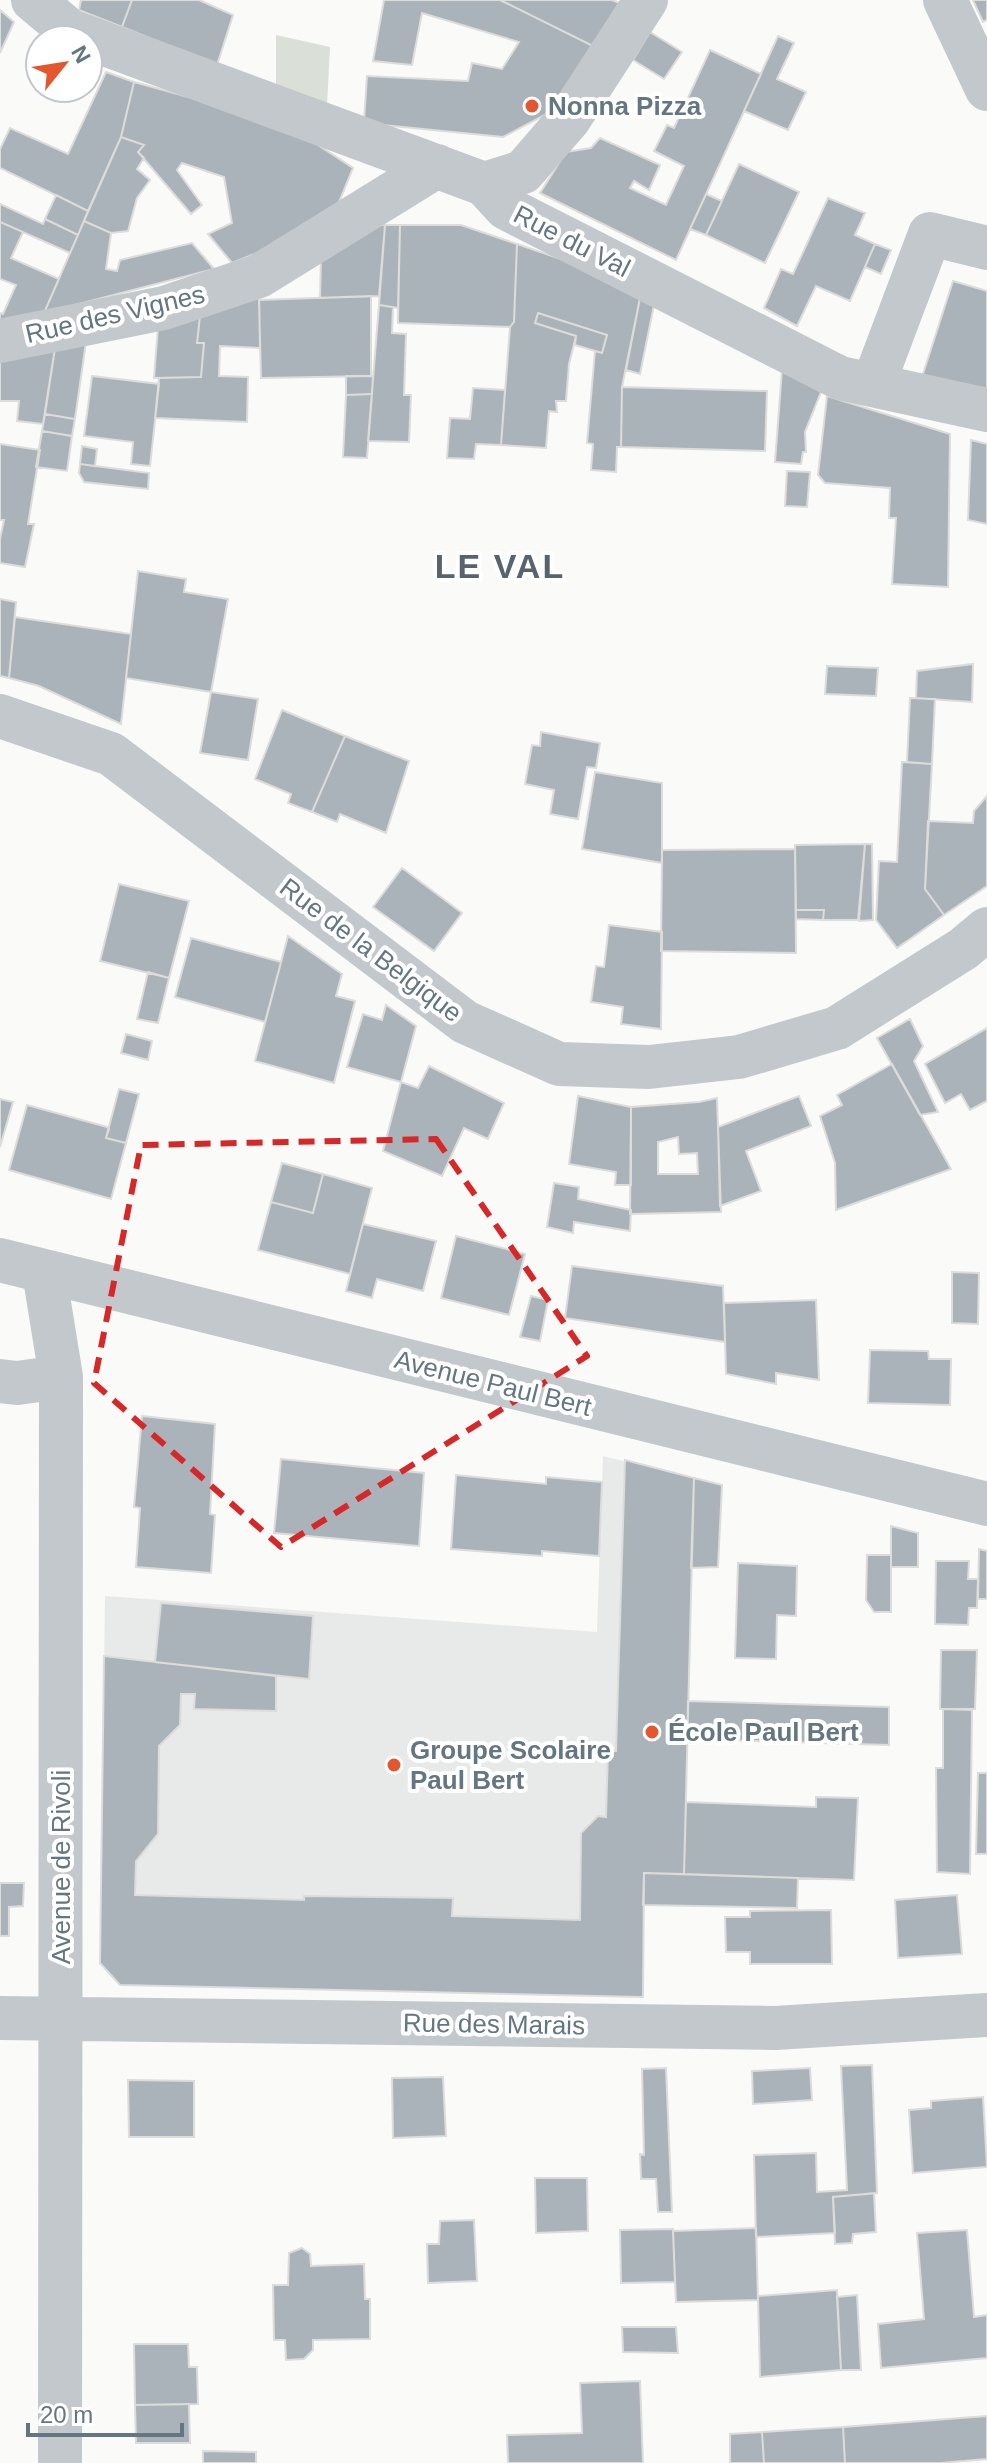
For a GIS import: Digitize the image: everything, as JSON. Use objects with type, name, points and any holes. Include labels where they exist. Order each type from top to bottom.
[{"type":"street","name":"Rue du Val","points":[[33,0],[70,31],[484,184],[506,208],[840,378],[987,410]]},
{"type":"street","points":[[484,184],[523,172],[569,119],[646,0]]},
{"type":"street","points":[[945,0],[987,89]]},
{"type":"street","name":"Rue des Vignes","points":[[0,341],[164,308],[259,276],[437,166]]},
{"type":"street","points":[[873,385],[930,234],[987,248]]},
{"type":"street","name":"Rue de la Belgique","points":[[0,716],[111,754],[465,1022],[559,1064],[649,1067],[739,1057],[837,1028],[963,949],[987,929]]},
{"type":"street","name":"Avenue Paul Bert","points":[[0,1260],[987,1504]]},
{"type":"street","name":"Avenue de Rivoli","points":[[44,1272],[61,1377],[60,2463]]},
{"type":"street","points":[[0,1381],[17,1383],[61,1377]]},
{"type":"street","name":"Rue des Marais","points":[[0,2018],[775,2028],[987,2015]]},
{"type":"highlighted area","points":[[436,1139],[587,1356],[281,1547],[94,1383],[141,1145]]},
{"type":"shaded area","points":[[276,35],[330,47],[327,105],[276,87]]},
{"type":"shaded area","name":"Groupe Scolaire Paul Bert","points":[[603,1456],[694,1478],[684,1874],[644,1874],[643,1997],[120,1985],[100,1963],[105,1596],[597,1632]]},
{"type":"building","points":[[81,0],[132,0],[122,27],[79,10]]},
{"type":"building","points":[[132,0],[199,0],[233,15],[217,65],[122,27]]},
{"type":"building","points":[[384,0],[500,0],[595,47],[558,108],[503,137],[373,124],[364,121],[367,76],[468,81],[472,63],[502,69],[519,42],[422,13],[412,65],[373,61]]},
{"type":"building","points":[[500,0],[612,0],[622,4],[595,47]]},
{"type":"building","points":[[973,0],[987,0],[987,20],[983,22]]},
{"type":"building","points":[[0,10],[14,22],[0,53]]},
{"type":"building","points":[[650,32],[682,52],[664,79],[633,60]]},
{"type":"building","points":[[778,36],[794,43],[777,79],[806,92],[788,130],[744,111]]},
{"type":"building","points":[[710,50],[761,74],[676,260],[540,193],[566,152],[591,148],[600,138],[660,165],[649,190],[634,181],[630,188],[666,205],[684,166],[654,151],[667,125],[674,128]]},
{"type":"building","points":[[106,72],[134,82],[121,137],[88,211],[0,168],[0,149],[10,128],[68,154],[91,104],[104,104]]},
{"type":"building","points":[[134,82],[232,109],[301,134],[353,168],[333,217],[282,243],[232,263],[208,234],[232,223],[224,177],[182,163],[177,170],[202,205],[191,214],[138,152],[144,145],[121,137]]},
{"type":"building","points":[[121,137],[144,145],[138,152],[144,158],[137,169],[150,180],[137,198],[128,231],[111,233],[84,221]]},
{"type":"building","points":[[739,164],[799,192],[765,263],[706,235]]},
{"type":"building","points":[[706,194],[722,201],[706,235],[690,229]]},
{"type":"building","points":[[56,195],[88,211],[78,235],[45,219]]},
{"type":"building","points":[[828,198],[865,213],[855,235],[875,244],[850,301],[816,286],[797,326],[764,308],[781,269],[793,274]]},
{"type":"building","points":[[0,204],[43,224],[45,219],[78,235],[70,253],[0,222]]},
{"type":"building","points":[[84,221],[111,233],[106,269],[117,271],[120,260],[192,243],[214,269],[44,313]]},
{"type":"building","points":[[0,222],[23,232],[11,258],[59,279],[44,313],[0,324],[0,313],[3,314],[16,285],[0,279]]},
{"type":"building","points":[[385,225],[379,296],[320,298],[321,257]]},
{"type":"building","points":[[385,225],[400,225],[398,308],[379,305]]},
{"type":"building","points":[[400,225],[461,225],[517,244],[514,322],[510,327],[398,323]]},
{"type":"building","points":[[517,244],[613,277],[641,293],[622,387],[621,447],[617,447],[616,472],[591,470],[593,444],[587,443],[595,351],[602,353],[607,335],[538,313],[535,323],[576,336],[569,364],[566,401],[556,401],[557,412],[549,411],[546,448],[501,445],[510,327],[514,322]]},
{"type":"building","points":[[875,244],[891,250],[881,274],[865,267]]},
{"type":"building","points":[[953,281],[987,291],[987,396],[922,377]]},
{"type":"building","points":[[259,291],[260,348],[220,346],[219,376],[248,377],[247,422],[155,418],[159,378],[201,377],[204,343],[197,343],[200,316]]},
{"type":"building","points":[[641,293],[655,300],[640,374],[626,370]]},
{"type":"building","points":[[371,296],[371,376],[261,378],[259,300]]},
{"type":"building","points":[[379,305],[393,307],[392,333],[406,334],[404,395],[411,395],[409,442],[368,441]]},
{"type":"building","points":[[538,313],[607,335],[602,353],[575,345],[576,336],[535,323]]},
{"type":"building","points":[[200,316],[197,343],[204,343],[201,377],[154,378],[158,327]]},
{"type":"building","points":[[86,342],[75,419],[45,414],[55,348]]},
{"type":"building","points":[[55,348],[43,424],[17,421],[19,401],[0,401],[0,356]]},
{"type":"building","points":[[782,370],[821,392],[805,432],[806,452],[803,452],[801,464],[775,462]]},
{"type":"building","points":[[92,376],[159,384],[150,466],[131,464],[133,442],[84,436]]},
{"type":"building","points":[[346,376],[373,376],[372,394],[346,395]]},
{"type":"building","points":[[622,387],[767,391],[765,451],[621,447]]},
{"type":"building","points":[[473,388],[505,390],[501,445],[476,444],[474,459],[447,458],[450,418],[470,419]]},
{"type":"building","points":[[372,394],[367,458],[343,457],[346,395]]},
{"type":"building","points":[[827,396],[950,434],[948,587],[892,584],[896,518],[889,518],[890,488],[825,483],[818,475]]},
{"type":"building","points":[[45,414],[75,419],[72,436],[42,431]]},
{"type":"building","points":[[42,431],[72,436],[67,471],[36,467]]},
{"type":"building","points":[[971,440],[987,444],[987,524],[968,520]]},
{"type":"building","points":[[0,444],[40,450],[28,524],[34,524],[25,567],[0,563],[4,520],[0,520]]},
{"type":"building","points":[[82,446],[97,449],[95,466],[80,464]]},
{"type":"building","points":[[80,464],[149,473],[148,489],[84,482],[79,473]]},
{"type":"building","points":[[787,471],[810,472],[807,507],[785,506]]},
{"type":"building","points":[[138,571],[186,579],[184,592],[228,599],[211,692],[126,678]]},
{"type":"building","points":[[0,599],[16,602],[9,678],[0,676]]},
{"type":"building","points":[[15,617],[131,634],[121,724],[39,686],[9,678]]},
{"type":"building","points":[[973,664],[972,702],[916,698],[917,671]]},
{"type":"building","points":[[827,666],[878,668],[876,696],[825,694]]},
{"type":"building","points":[[211,692],[258,699],[248,760],[200,753]]},
{"type":"building","points":[[910,698],[935,699],[932,764],[907,762]]},
{"type":"building","points":[[282,710],[345,736],[312,812],[288,803],[291,794],[255,779]]},
{"type":"building","points":[[541,732],[600,743],[596,768],[587,767],[578,819],[550,814],[554,790],[525,784],[532,745],[540,746]]},
{"type":"building","points":[[345,736],[409,761],[386,833],[340,814],[337,822],[312,812]]},
{"type":"building","points":[[902,762],[932,764],[925,889],[944,915],[897,948],[876,920],[879,861],[897,862]]},
{"type":"building","points":[[595,772],[662,783],[662,863],[582,849]]},
{"type":"building","points":[[987,796],[987,886],[944,915],[925,889],[928,821],[973,823],[974,811]]},
{"type":"building","points":[[865,844],[872,844],[873,920],[859,921]]},
{"type":"building","points":[[865,844],[858,920],[823,920],[824,910],[796,910],[795,845]]},
{"type":"building","points":[[795,849],[796,953],[661,951],[662,850]]},
{"type":"building","points":[[402,868],[462,913],[434,951],[373,907]]},
{"type":"building","points":[[119,884],[189,901],[169,978],[100,961]]},
{"type":"building","points":[[796,910],[824,910],[823,920],[796,919]]},
{"type":"building","points":[[609,925],[662,932],[661,1029],[621,1024],[623,1007],[591,1002],[596,966],[604,967]]},
{"type":"building","points":[[288,936],[342,974],[336,996],[355,1001],[334,1083],[255,1061]]},
{"type":"building","points":[[191,938],[281,962],[265,1022],[175,997]]},
{"type":"building","points":[[148,972],[169,978],[158,1023],[137,1019]]},
{"type":"building","points":[[386,1005],[416,1026],[401,1082],[347,1067],[363,1014],[382,1020]]},
{"type":"building","points":[[910,1019],[923,1046],[914,1061],[938,1112],[920,1115],[877,1038]]},
{"type":"building","points":[[987,1028],[987,1101],[970,1110],[961,1094],[945,1103],[925,1064]]},
{"type":"building","points":[[126,1034],[152,1041],[148,1060],[121,1053]]},
{"type":"building","points":[[892,1064],[951,1169],[836,1210],[835,1163],[820,1116],[842,1105],[837,1095]]},
{"type":"building","points":[[429,1066],[504,1103],[488,1139],[464,1128],[442,1176],[383,1151],[401,1082],[418,1088]]},
{"type":"building","points":[[119,1089],[139,1094],[126,1143],[106,1138]]},
{"type":"building","points":[[578,1096],[631,1107],[631,1185],[615,1185],[616,1172],[569,1164]]},
{"type":"building","points":[[799,1096],[811,1126],[746,1151],[761,1191],[720,1206],[718,1127]]},
{"type":"building","points":[[717,1098],[721,1212],[630,1214],[631,1107]],"holes":[[[678,1137],[679,1154],[697,1153],[698,1174],[658,1174],[658,1142]]]},
{"type":"building","points":[[0,1099],[13,1102],[0,1147]]},
{"type":"building","points":[[27,1105],[107,1127],[106,1138],[126,1143],[111,1199],[9,1170]]},
{"type":"building","points":[[282,1163],[323,1174],[313,1213],[271,1202]]},
{"type":"building","points":[[323,1174],[372,1188],[350,1274],[258,1250],[271,1202],[313,1213]]},
{"type":"building","points":[[554,1183],[579,1187],[578,1199],[631,1210],[630,1231],[574,1222],[573,1233],[547,1227]]},
{"type":"building","points":[[363,1224],[436,1241],[423,1291],[377,1279],[372,1298],[346,1291]]},
{"type":"building","points":[[456,1236],[525,1254],[509,1315],[441,1298]]},
{"type":"building","points":[[572,1266],[723,1286],[725,1342],[565,1318]]},
{"type":"building","points":[[952,1272],[979,1273],[978,1324],[952,1323]]},
{"type":"building","points":[[531,1296],[548,1300],[540,1341],[520,1337]]},
{"type":"building","points":[[816,1300],[819,1380],[776,1373],[776,1384],[726,1374],[724,1303]]},
{"type":"building","points":[[870,1350],[928,1351],[929,1359],[951,1359],[950,1405],[868,1403]]},
{"type":"building","points":[[142,1416],[215,1424],[210,1514],[215,1515],[211,1573],[136,1567],[140,1508],[134,1507]]},
{"type":"building","points":[[281,1459],[424,1473],[419,1546],[274,1533]]},
{"type":"building","name":"École Paul Bert","points":[[625,1460],[694,1478],[684,1874],[644,1873],[643,1997],[120,1985],[100,1963],[104,1656],[276,1676],[276,1711],[194,1709],[195,1694],[181,1694],[180,1725],[159,1746],[158,1834],[136,1861],[135,1895],[304,1900],[304,1896],[453,1898],[452,1916],[580,1920],[581,1833],[598,1816],[606,1817],[608,1751],[616,1751]]},
{"type":"building","points":[[456,1475],[546,1484],[546,1477],[602,1482],[599,1556],[542,1551],[542,1556],[451,1549]]},
{"type":"building","points":[[694,1478],[722,1485],[718,1567],[691,1568]]},
{"type":"building","points":[[891,1526],[918,1533],[918,1567],[891,1567]]},
{"type":"building","points":[[979,1549],[987,1551],[987,1599],[978,1599]]},
{"type":"building","points":[[867,1555],[891,1555],[891,1612],[874,1612],[866,1600]]},
{"type":"building","points":[[936,1561],[969,1561],[968,1579],[978,1579],[977,1608],[969,1608],[968,1625],[935,1624]]},
{"type":"building","points":[[738,1563],[797,1566],[796,1616],[777,1615],[776,1659],[735,1658]]},
{"type":"building","points":[[161,1603],[313,1616],[309,1679],[155,1662]]},
{"type":"building","points":[[941,1650],[977,1650],[975,1709],[940,1709]]},
{"type":"building","points":[[688,1701],[889,1707],[889,1745],[687,1739]]},
{"type":"building","points":[[943,1709],[972,1710],[970,1874],[937,1872],[936,1768],[943,1768]]},
{"type":"building","points":[[978,1773],[987,1773],[987,1854],[976,1854]]},
{"type":"building","points":[[816,1797],[858,1798],[854,1880],[684,1874],[686,1802],[816,1807]]},
{"type":"building","points":[[644,1873],[798,1878],[797,1908],[643,1905]]},
{"type":"building","points":[[0,1883],[24,1883],[23,1906],[9,1907],[9,1936],[0,1936]]},
{"type":"building","points":[[957,1895],[962,1954],[898,1958],[895,1900]]},
{"type":"building","points":[[831,1910],[832,1964],[750,1964],[750,1952],[726,1952],[725,1917],[750,1917],[750,1911]]},
{"type":"building","points":[[872,2065],[877,2193],[833,2197],[835,2233],[756,2237],[754,2155],[816,2153],[817,2192],[847,2190],[841,2066]]},
{"type":"building","points":[[666,2068],[672,2212],[658,2212],[656,2179],[641,2179],[640,2154],[644,2155],[642,2069]]},
{"type":"building","points":[[810,2068],[812,2100],[753,2104],[752,2071]]},
{"type":"building","points":[[443,2077],[446,2136],[393,2138],[392,2078]]},
{"type":"building","points":[[128,2080],[194,2081],[194,2137],[129,2137]]},
{"type":"building","points":[[983,2097],[987,2167],[913,2173],[909,2110],[931,2108],[931,2101]]},
{"type":"building","points":[[535,2178],[587,2178],[588,2231],[536,2233]]},
{"type":"building","points":[[874,2193],[876,2232],[853,2234],[852,2243],[835,2244],[833,2197]]},
{"type":"building","points":[[474,2220],[477,2281],[428,2283],[427,2244],[439,2244],[440,2221]]},
{"type":"building","points":[[756,2228],[758,2300],[676,2302],[673,2231]]},
{"type":"building","points":[[673,2229],[675,2282],[621,2283],[620,2230]]},
{"type":"building","points":[[967,2230],[974,2317],[987,2315],[987,2358],[881,2368],[878,2324],[924,2319],[917,2233]]},
{"type":"building","points":[[302,2248],[310,2254],[311,2266],[364,2264],[365,2299],[370,2299],[370,2339],[313,2340],[313,2350],[304,2359],[286,2360],[285,2340],[274,2340],[273,2285],[288,2285],[289,2253]]},
{"type":"building","points":[[837,2290],[841,2370],[760,2377],[758,2296]]},
{"type":"building","points":[[857,2295],[861,2370],[841,2370],[837,2297]]},
{"type":"building","points":[[622,2327],[676,2327],[678,2353],[623,2352]]},
{"type":"building","points":[[134,2344],[188,2344],[189,2367],[197,2367],[198,2404],[135,2405]]},
{"type":"building","points":[[640,2381],[643,2463],[508,2463],[507,2435],[582,2433],[580,2383]]},
{"type":"building","points":[[189,2404],[190,2443],[136,2443],[135,2405]]},
{"type":"building","points":[[987,2416],[987,2459],[940,2463],[845,2463],[843,2427]]},
{"type":"building","points":[[843,2427],[845,2463],[764,2463],[762,2432]]},
{"type":"building","points":[[762,2432],[764,2463],[730,2463],[730,2434]]},
{"type":"building","points":[[203,2451],[256,2452],[256,2463],[203,2463]]},
{"type":"place","name":"Nonna Pizza","points":[[532,106]]},
{"type":"place","name":"École Paul Bert","points":[[652,1732]]},
{"type":"place","name":"Groupe Scolaire Paul Bert","points":[[394,1765]]},
{"type":"district","name":"LE VAL","points":[[500,566]]}]
